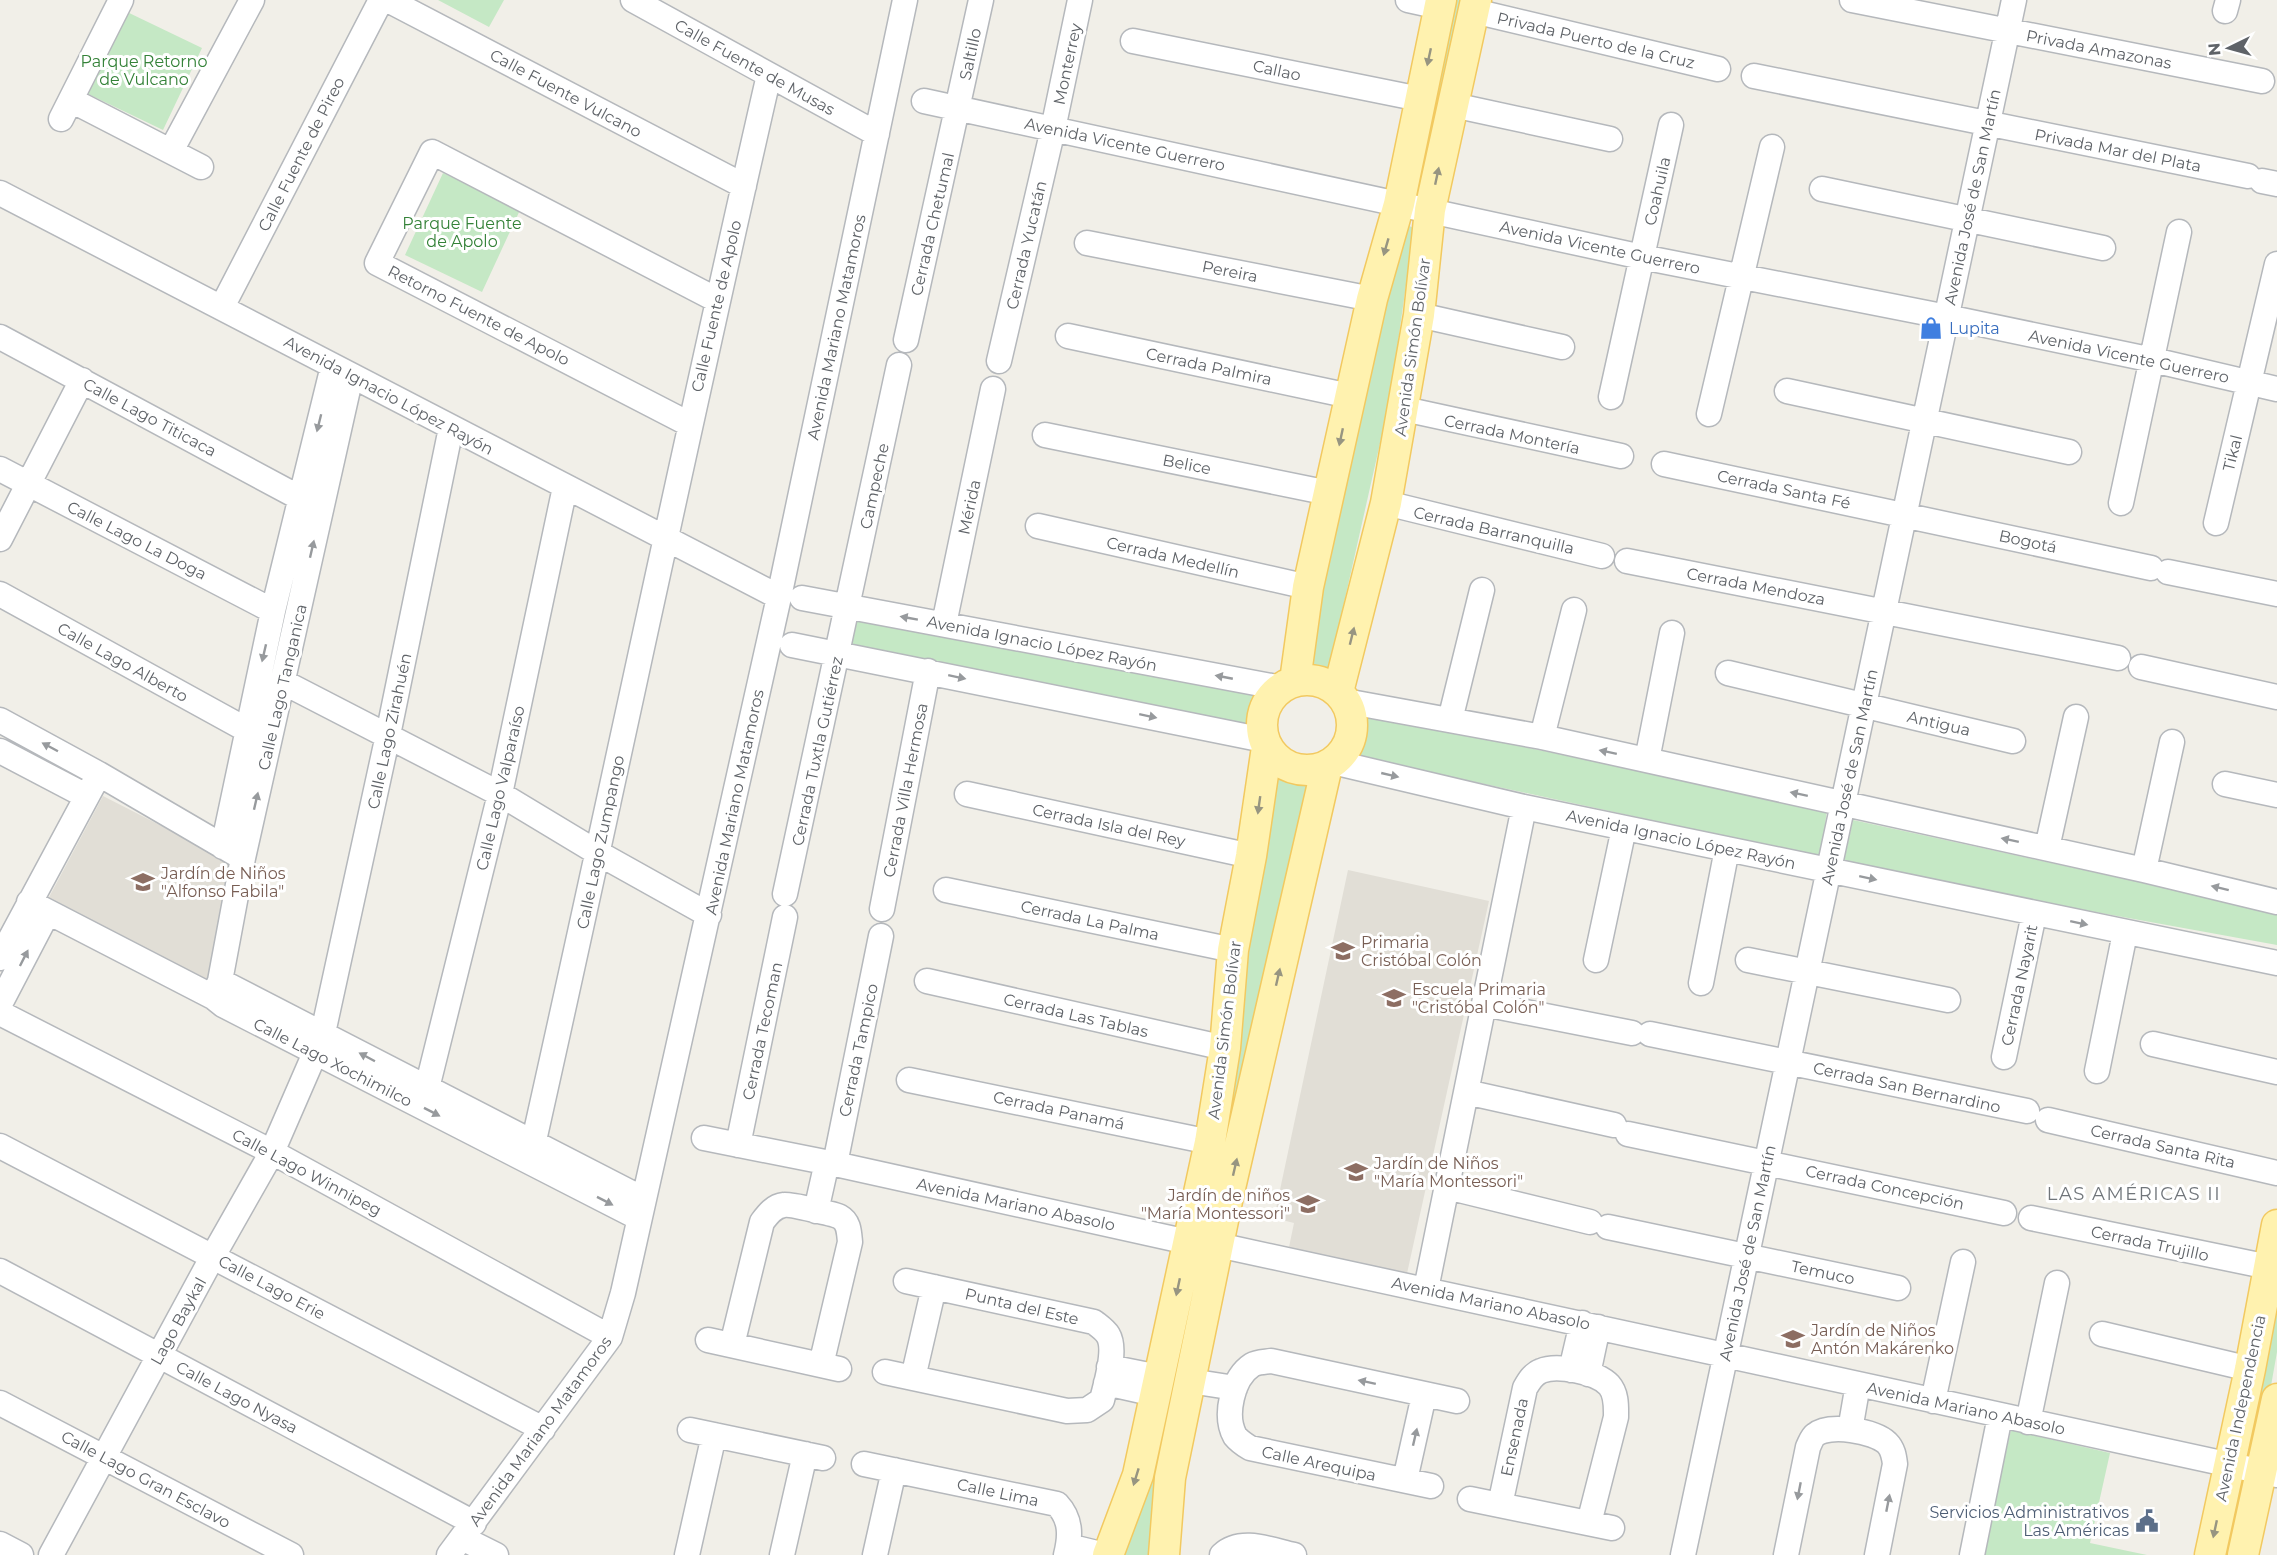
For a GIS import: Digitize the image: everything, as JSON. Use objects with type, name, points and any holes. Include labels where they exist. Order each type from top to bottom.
[{"type":"main road","points":[[1288,684],[1372,298],[1399,204],[1440,4]]},
{"type":"main road","name":"Avenida Simón Bolívar","points":[[1341,697],[1386,503],[1419,315],[1430,210],[1475,6]]},
{"type":"main road","points":[[1310,680],[1325,684],[1341,697],[1350,713],[1350,734],[1342,753],[1330,764],[1313,770],[1300,770],[1287,766],[1276,758],[1266,744],[1262,716],[1273,695],[1288,684],[1310,680]]},
{"type":"main road","name":"Avenida Simón Bolívar","points":[[1106,1555],[1138,1475],[1209,1142],[1225,1048],[1233,950],[1251,856],[1266,744]]},
{"type":"main road","name":"Avenida Simón Bolívar","points":[[1164,1555],[1170,1478],[1218,1245],[1330,764]]},
{"type":"main road","name":"Avenida Independencia","points":[[2210,1555],[2250,1369],[2277,1225]]},
{"type":"main road","name":"Avenida Independencia","points":[[2243,1555],[2269,1474],[2277,1399]]},
{"type":"street","points":[[121,0],[66,109],[171,151],[201,167]]},
{"type":"street","points":[[171,151],[252,0]]},
{"type":"street","name":"Calle Fuente de Pireo","points":[[222,307],[381,0]]},
{"type":"street","name":"Calle Fuente Vulcano","points":[[388,0],[744,186]]},
{"type":"street","name":"Calle Fuente de Musas","points":[[633,0],[876,134]]},
{"type":"street","name":"Avenida Mariano Matamoros","points":[[461,1538],[609,1337],[623,1293],[709,915],[791,598],[876,134],[905,0]]},
{"type":"street","name":"Saltillo","points":[[959,108],[981,0]]},
{"type":"street","name":"Monterrey","points":[[1053,129],[1080,0]]},
{"type":"street","points":[[1408,0],[1440,4]]},
{"type":"street","name":"Privada Amazonas","points":[[1852,0],[2262,81]]},
{"type":"street","name":"Avenida José de San Martín","points":[[1683,1555],[2014,0]]},
{"type":"street","name":"Privada Puerto de la Cruz","points":[[1475,6],[1718,69]]},
{"type":"street","name":"Callao","points":[[1133,41],[1420,99]]},
{"type":"street","name":"Calle Fuente de Apolo","points":[[664,538],[769,75]]},
{"type":"street","name":"Privada Mar del Plata","points":[[1754,76],[2262,181]]},
{"type":"street","name":"Avenida Vicente Guerrero","points":[[924,101],[1642,257],[1947,317],[2153,360],[2277,389]]},
{"type":"street","points":[[1453,105],[1610,139]]},
{"type":"street","name":"Cerrada Chetumal","points":[[906,340],[959,108]]},
{"type":"street","name":"Coahuila","points":[[1611,397],[1671,125]]},
{"type":"street","name":"Cerrada Yucatán","points":[[999,361],[1053,129]]},
{"type":"street","points":[[1708,414],[1772,147]]},
{"type":"street","name":"Retorno Fuente de Apolo","points":[[689,424],[377,263],[432,152],[717,300]]},
{"type":"street","points":[[1822,189],[2103,248]]},
{"type":"street","name":"Avenida Ignacio López Rayón","points":[[0,193],[664,538],[791,598],[1288,684]]},
{"type":"street","points":[[2121,503],[2179,232]]},
{"type":"street","name":"Pereira","points":[[1087,243],[1372,298]]},
{"type":"street","name":"Tikal","points":[[2216,523],[2277,264]]},
{"type":"street","points":[[1419,315],[1562,347]]},
{"type":"street","name":"Cerrada Palmira","points":[[1068,336],[1350,396]]},
{"type":"street","name":"Calle Lago Titicaca","points":[[0,337],[300,498]]},
{"type":"street","name":"Campeche","points":[[848,607],[899,364]]},
{"type":"street","name":"Calle Lago Tanganica","points":[[233,852],[283,682],[300,498],[342,371]]},
{"type":"street","name":"Calle Lago Tanganica","points":[[216,989],[247,730],[273,610],[292,586],[342,371]]},
{"type":"street","points":[[0,539],[82,380]]},
{"type":"street","name":"Mérida","points":[[944,624],[993,389]]},
{"type":"street","points":[[1788,391],[2069,452]]},
{"type":"street","name":"Cerrada Montería","points":[[1404,410],[1621,456]]},
{"type":"street","name":"Calle Lago Zirahuén","points":[[319,1043],[388,735],[451,428]]},
{"type":"street","name":"Belice","points":[[1045,435],[1329,493]]},
{"type":"street","name":"Cerrada Santa Fé","points":[[1664,464],[1905,515]]},
{"type":"street","name":"Calle Lago La Doga","points":[[0,470],[273,610]]},
{"type":"street","name":"Calle Lago Valparaíso","points":[[427,1088],[500,794],[565,487]]},
{"type":"street","name":"Cerrada Barranquilla","points":[[1386,503],[1602,556]]},
{"type":"street","name":"Bogotá","points":[[1905,515],[2277,594]]},
{"type":"street","name":"Cerrada Medellín","points":[[1038,526],[1308,588]]},
{"type":"street","name":"Calle Lago Zumpango","points":[[533,1145],[598,853],[664,538]]},
{"type":"street","name":"Cerrada Mendoza","points":[[1627,561],[2118,658]]},
{"type":"street","points":[[1450,720],[1482,590]]},
{"type":"street","name":"Calle Lago Alberto","points":[[0,594],[247,730]]},
{"type":"street","name":"Cerrada Tuxtla Gutiérrez","points":[[785,906],[848,607]]},
{"type":"street","points":[[1542,737],[1574,610]]},
{"type":"street","points":[[1647,760],[1672,633]]},
{"type":"street","points":[[792,645],[928,671],[1266,744]]},
{"type":"street","points":[[2141,667],[2277,697]]},
{"type":"street","name":"Cerrada Villa Hermosa","points":[[882,909],[928,671]]},
{"type":"street","name":"Antigua","points":[[1728,673],[2013,741]]},
{"type":"street","points":[[283,682],[500,794],[598,853],[709,915]]},
{"type":"street","points":[[1341,697],[1542,737],[2047,848],[2277,902]]},
{"type":"street","points":[[2047,848],[2076,717]]},
{"type":"street","points":[[0,720],[99,774],[233,852]]},
{"type":"street","points":[[2144,870],[2172,742]]},
{"type":"street","points":[[0,751],[86,796]]},
{"type":"street","name":"Avenida Ignacio López Rayón","points":[[1330,764],[1524,807],[2277,963]]},
{"type":"street","points":[[0,1004],[38,907],[86,796],[99,774]]},
{"type":"street","points":[[2224,784],[2277,795]]},
{"type":"street","name":"Cerrada Isla del Rey","points":[[967,794],[1251,856]]},
{"type":"street","points":[[1426,1288],[1524,807]]},
{"type":"street","points":[[1596,960],[1624,828]]},
{"type":"street","points":[[1701,983],[1727,849]]},
{"type":"street","name":"Cerrada La Palma","points":[[946,890],[1233,950]]},
{"type":"street","name":"Cerrada Tecoman","points":[[738,1145],[785,906]]},
{"type":"street","points":[[0,958],[38,907]]},
{"type":"street","name":"Calle Lago Xochimilco","points":[[38,907],[216,989],[223,1005],[427,1088],[533,1145],[641,1209]]},
{"type":"street","name":"Cerrada Nayarit","points":[[2004,1057],[2034,914]]},
{"type":"street","points":[[2097,1071],[2125,933]]},
{"type":"street","name":"Cerrada Tampico","points":[[808,1209],[825,1162],[881,936]]},
{"type":"street","points":[[1748,960],[1948,1000]]},
{"type":"street","name":"Cerrada Las Tablas","points":[[927,981],[1225,1048]]},
{"type":"street","name":"Cerrada San Bernardino","points":[[1484,1004],[1788,1063],[2037,1115]]},
{"type":"street","name":"Calle Lago Winnipeg","points":[[0,1013],[272,1152],[609,1337]]},
{"type":"street","name":"Calle Lago Xochimilco","points":[[319,1043],[641,1209]]},
{"type":"street","name":"Lago Baykal","points":[[51,1555],[158,1356],[272,1152],[319,1043]]},
{"type":"street","points":[[2153,1044],[2277,1072]]},
{"type":"street","name":"Cerrada Panamá","points":[[909,1080],[1209,1142]]},
{"type":"street","name":"Cerrada Concepción","points":[[1466,1092],[1767,1162],[2004,1213]]},
{"type":"street","name":"Cerrada Santa Rita","points":[[2037,1115],[2277,1173]]},
{"type":"street","name":"Avenida Mariano Abasolo","points":[[704,1138],[825,1162],[1188,1242],[1218,1245],[1426,1288],[1725,1356],[2269,1474]]},
{"type":"street","name":"Calle Lago Erie","points":[[0,1146],[543,1429]]},
{"type":"street","name":"Temuco","points":[[1447,1187],[1599,1224],[1899,1288]]},
{"type":"street","points":[[708,1340],[830,1367],[850,1242],[849,1227],[840,1217],[785,1205],[772,1210],[762,1222],[732,1345]]},
{"type":"street","name":"Cerrada Trujillo","points":[[2031,1218],[2269,1267]]},
{"type":"street","points":[[1933,1401],[1963,1262]]},
{"type":"street","name":"Calle Lago Nyasa","points":[[0,1271],[158,1356],[461,1538],[496,1555]]},
{"type":"street","name":"Punta del Este","points":[[906,1281],[1094,1322],[1108,1333],[1112,1345],[1107,1375]]},
{"type":"street","points":[[2028,1422],[2057,1283]]},
{"type":"street","points":[[913,1378],[934,1287]]},
{"type":"street","points":[[1589,1523],[1616,1417],[1616,1400],[1610,1386],[1579,1372],[1590,1325]]},
{"type":"street","points":[[2102,1334],[2250,1369]]},
{"type":"street","points":[[1188,1388],[1233,1396],[1248,1368],[1255,1363],[1271,1361],[1457,1401]]},
{"type":"street","name":"Ensenada","points":[[1500,1505],[1525,1388],[1533,1376],[1550,1368],[1579,1372]]},
{"type":"street","points":[[885,1372],[1067,1411],[1087,1410],[1102,1400],[1107,1375],[1157,1385]]},
{"type":"street","points":[[1857,1431],[1864,1386]]},
{"type":"street","points":[[1405,1480],[1424,1395]]},
{"type":"street","name":"Calle Arequipa","points":[[1233,1396],[1230,1412],[1233,1430],[1237,1438],[1250,1448],[1431,1486]]},
{"type":"street","name":"Calle Lago Gran Esclavo","points":[[0,1403],[291,1555]]},
{"type":"street","points":[[1972,1555],[2000,1416]]},
{"type":"street","points":[[1786,1555],[1808,1447],[1814,1435],[1828,1429],[1857,1431],[1886,1442],[1893,1451],[1895,1464],[1877,1555]]},
{"type":"street","points":[[690,1430],[814,1456],[782,1555]]},
{"type":"street","points":[[687,1555],[714,1435]]},
{"type":"street","name":"Calle Lima","points":[[864,1464],[1057,1504],[1066,1513],[1070,1530],[1067,1551],[1106,1555]]},
{"type":"street","points":[[875,1555],[894,1470]]},
{"type":"street","points":[[1470,1498],[1612,1528]]},
{"type":"street","points":[[0,1544],[21,1555]]},
{"type":"street","points":[[1222,1555],[1233,1547],[1249,1545],[1294,1555]]},
{"type":"shaded area","name":"Jardín de Niños \"Alfonso Fabila\"","points":[[103,796],[234,863],[206,986],[47,901]]},
{"type":"shaded area","name":"Escuela Primaria \"Cristóbal Colón\"","points":[[1348,870],[1489,901],[1406,1278],[1288,1252],[1294,1223],[1274,1218]]},
{"type":"green space","points":[[438,0],[504,0],[489,27]]},
{"type":"green space","points":[[1451,0],[1465,0],[1419,200],[1407,200]]},
{"type":"green space","name":"Parque Retorno de Vulcano","points":[[125,11],[202,48],[163,130],[86,93]]},
{"type":"green space","name":"Parque Fuente de Apolo","points":[[443,173],[520,210],[482,292],[405,255]]},
{"type":"green space","points":[[1404,224],[1414,228],[1390,399],[1328,674],[1296,672]]},
{"type":"green space","points":[[857,619],[1258,693],[1250,727],[852,645]]},
{"type":"green space","points":[[1368,715],[1827,809],[1821,857],[1360,757]]},
{"type":"green space","points":[[1274,768],[1295,776],[1316,776],[1285,923],[1202,1231]]},
{"type":"green space","points":[[1853,820],[2277,912],[2277,945],[1843,866]]},
{"type":"green space","points":[[1200,1257],[1155,1555],[1119,1555]]},
{"type":"green space","points":[[2277,1277],[2277,1352],[2258,1459],[2242,1455]]},
{"type":"green space","points":[[2011,1430],[2110,1453],[2090,1543],[2147,1555],[1983,1555]]},
{"type":"place","name":"Lupita","points":[[1931,328]]},
{"type":"place","name":"Jardín de Niños \"Alfonso Fabila\"","points":[[143,882]]},
{"type":"place","name":"Primaria Cristóbal Colón","points":[[1343,951]]},
{"type":"place","name":"Escuela Primaria \"Cristóbal Colón\"","points":[[1394,998]]},
{"type":"place","name":"Jardín de Niños \"María Montessori\"","points":[[1356,1172]]},
{"type":"place","name":"Jardín de niños \"María Montessori\"","points":[[1308,1204]]},
{"type":"place","name":"Jardín de Niños Antón Makárenko","points":[[1793,1339]]},
{"type":"place","name":"Servicios Administrativos Las Américas","points":[[2147,1521]]},
{"type":"district","name":"LAS AMÉRICAS II","points":[[2134,1194]]}]
